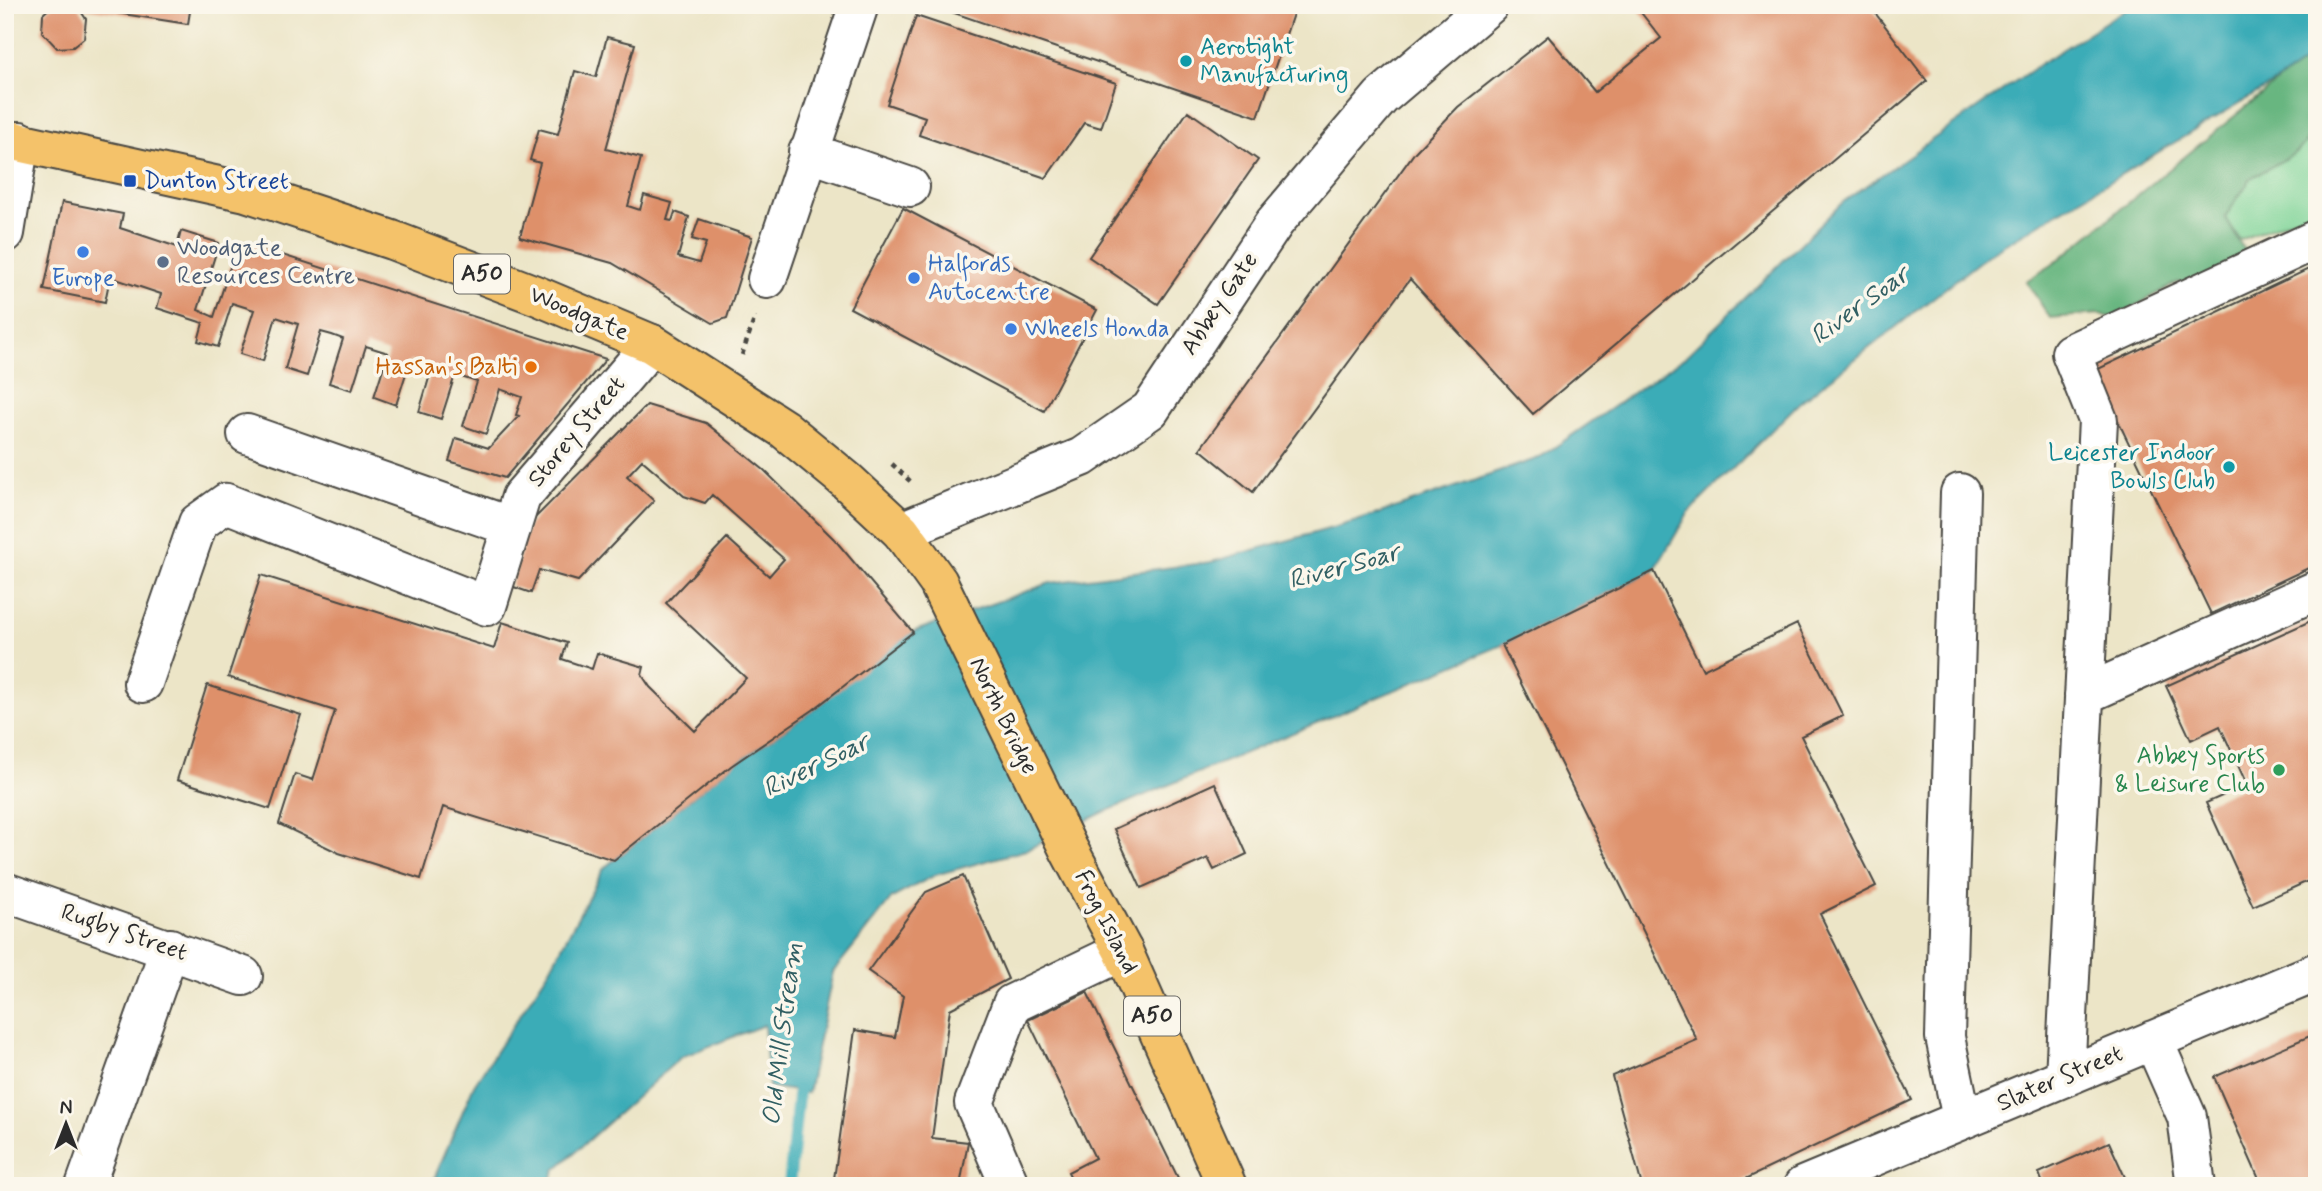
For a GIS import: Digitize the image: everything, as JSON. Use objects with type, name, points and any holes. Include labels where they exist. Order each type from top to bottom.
[{"type":"main road","name":"Woodgate","points":[[12,140],[246,192],[392,240],[538,296],[652,344],[729,391],[794,437],[901,531]]},
{"type":"main road","name":"North Bridge","points":[[901,531],[938,582],[1069,850]]},
{"type":"main road","name":"Frog Island","points":[[1069,850],[1123,951],[1227,1186]]},
{"type":"street","points":[[767,279],[859,5]]},
{"type":"street","name":"Abbey Gate","points":[[901,531],[1082,457],[1150,410],[1275,222],[1381,97],[1489,5]]},
{"type":"street","points":[[5,233],[12,140]]},
{"type":"street","points":[[808,152],[909,187]]},
{"type":"street","points":[[2065,1077],[2098,420],[2071,353],[2317,239]]},
{"type":"street","name":"Storey Street","points":[[143,683],[198,523],[226,503],[487,606],[521,497],[652,344]]},
{"type":"street","points":[[247,434],[512,527]]},
{"type":"street","points":[[1960,493],[1945,1037],[1962,1119]]},
{"type":"street","points":[[2084,695],[2317,590]]},
{"type":"street","name":"Rugby Street","points":[[5,892],[170,948],[243,976]]},
{"type":"street","points":[[85,1186],[170,948]]},
{"type":"street","points":[[1010,1186],[974,1103],[1012,1004],[1123,951]]},
{"type":"street","name":"Slater Street","points":[[1803,1186],[2317,972]]},
{"type":"street","points":[[2153,1040],[2187,1117],[2196,1186]]},
{"type":"path","points":[[729,391],[767,279]]},
{"type":"green space","points":[[2317,53],[2317,129],[2297,152],[2251,178],[2225,217],[2247,255],[2192,285],[2178,282],[2114,318],[2099,314],[2050,318],[2026,281],[2052,265],[2280,79]]},
{"type":"green space","points":[[2317,129],[2317,209],[2240,240],[2225,217],[2251,178],[2297,152]]},
{"type":"water","name":"River Soar","points":[[2132,5],[2317,5],[2317,53],[2280,79],[1989,254],[1799,403],[1689,512],[1654,571],[1502,645],[1102,813],[1026,850],[935,875],[892,898],[833,972],[808,1093],[769,1087],[764,1025],[681,1057],[555,1170],[550,1186],[431,1186],[474,1085],[550,969],[604,868],[731,766],[813,710],[904,635],[1050,583],[1211,562],[1357,521],[1539,458],[1685,357],[1843,202],[2040,64]]},
{"type":"building","points":[[53,5],[191,5],[188,24],[78,7],[86,19],[84,38],[73,47],[57,48],[42,32],[43,14]]},
{"type":"building","name":"Aerotight Manufacturing","points":[[931,5],[1296,5],[1258,117]]},
{"type":"building","points":[[1635,5],[1869,5],[1927,81],[1533,414],[1410,279],[1253,492],[1200,449],[1415,152],[1458,107],[1548,36],[1595,92],[1661,38]]},
{"type":"building","points":[[916,16],[1116,83],[1101,128],[1084,123],[1046,178],[919,135],[925,117],[887,104]]},
{"type":"building","points":[[607,37],[635,44],[606,149],[641,158],[628,206],[640,210],[644,195],[672,203],[667,220],[672,221],[675,212],[689,217],[678,257],[699,263],[706,243],[692,239],[699,219],[752,237],[727,318],[713,323],[612,263],[520,237],[540,163],[530,160],[539,129],[558,134],[575,71],[596,77]]},
{"type":"building","points":[[1188,111],[1258,160],[1158,304],[1089,257]]},
{"type":"building","points":[[62,202],[123,214],[120,228],[177,247],[181,231],[219,243],[198,310],[214,317],[234,255],[245,243],[606,359],[505,478],[449,461],[456,438],[489,448],[519,416],[516,415],[522,397],[500,389],[486,434],[463,426],[477,382],[455,375],[441,419],[419,412],[432,368],[421,364],[410,361],[396,405],[374,397],[388,353],[366,346],[352,390],[329,383],[343,339],[332,335],[321,332],[307,376],[285,369],[298,324],[276,317],[263,361],[240,354],[254,310],[232,303],[218,347],[198,341],[203,323],[157,308],[161,294],[110,277],[105,302],[44,290]]},
{"type":"building","name":"Wheels Honda","points":[[903,208],[1097,310],[1044,411],[850,308]]},
{"type":"building","name":"Leicester Indoor Bowls Club","points":[[2317,265],[2317,564],[2211,614],[2094,371]]},
{"type":"building","points":[[647,405],[706,423],[764,470],[835,540],[913,632],[813,710],[731,766],[614,860],[443,807],[421,879],[339,853],[279,824],[295,774],[313,780],[335,711],[228,677],[261,575],[494,649],[502,622],[567,643],[562,659],[592,669],[597,653],[644,667],[642,675],[650,687],[695,731],[746,678],[666,603],[727,538],[769,576],[784,559],[712,495],[705,503],[684,496],[642,460],[627,476],[654,501],[578,581],[539,570],[531,593],[511,586],[529,524]]},
{"type":"building","points":[[1654,571],[1703,670],[1797,624],[1843,716],[1801,736],[1876,886],[1820,914],[1912,1100],[1731,1186],[1642,1186],[1612,1076],[1697,1040],[1502,645]]},
{"type":"building","name":"Abbey Sports & Leisure Club","points":[[2317,618],[2317,877],[2253,906],[2206,803],[2247,785],[2220,726],[2191,740],[2166,686]]},
{"type":"building","points":[[207,685],[301,715],[270,809],[177,780]]},
{"type":"building","points":[[1215,783],[1247,854],[1214,870],[1208,858],[1141,888],[1114,829]]},
{"type":"building","points":[[963,876],[1008,979],[950,1009],[932,1138],[968,1142],[960,1186],[833,1186],[855,1030],[895,1037],[903,996],[868,971],[926,892]]},
{"type":"building","points":[[1087,992],[1182,1186],[1075,1186],[1068,1172],[1095,1158],[1028,1020]]},
{"type":"building","points":[[2317,1033],[2317,1186],[2262,1186],[2214,1077]]},
{"type":"building","points":[[2109,1142],[2129,1186],[2044,1186],[2039,1173]]},
{"type":"waterway","name":"Old Mill Stream","points":[[789,1186],[800,1076]]},
{"type":"place","name":"Aerotight Manufacturing","points":[[1186,61]]},
{"type":"place","name":"Dunton Street","points":[[130,181]]},
{"type":"place","name":"Europe","points":[[83,252]]},
{"type":"place","name":"Woodgate Resources Centre","points":[[163,262]]},
{"type":"place","name":"Halfords Autocentre","points":[[914,278]]},
{"type":"place","name":"Wheels Honda","points":[[1011,329]]},
{"type":"place","name":"Hassan's Balti","points":[[531,367]]},
{"type":"place","name":"Leicester Indoor Bowls Club","points":[[2229,467]]},
{"type":"place","name":"Abbey Sports & Leisure Club","points":[[2279,770]]}]
